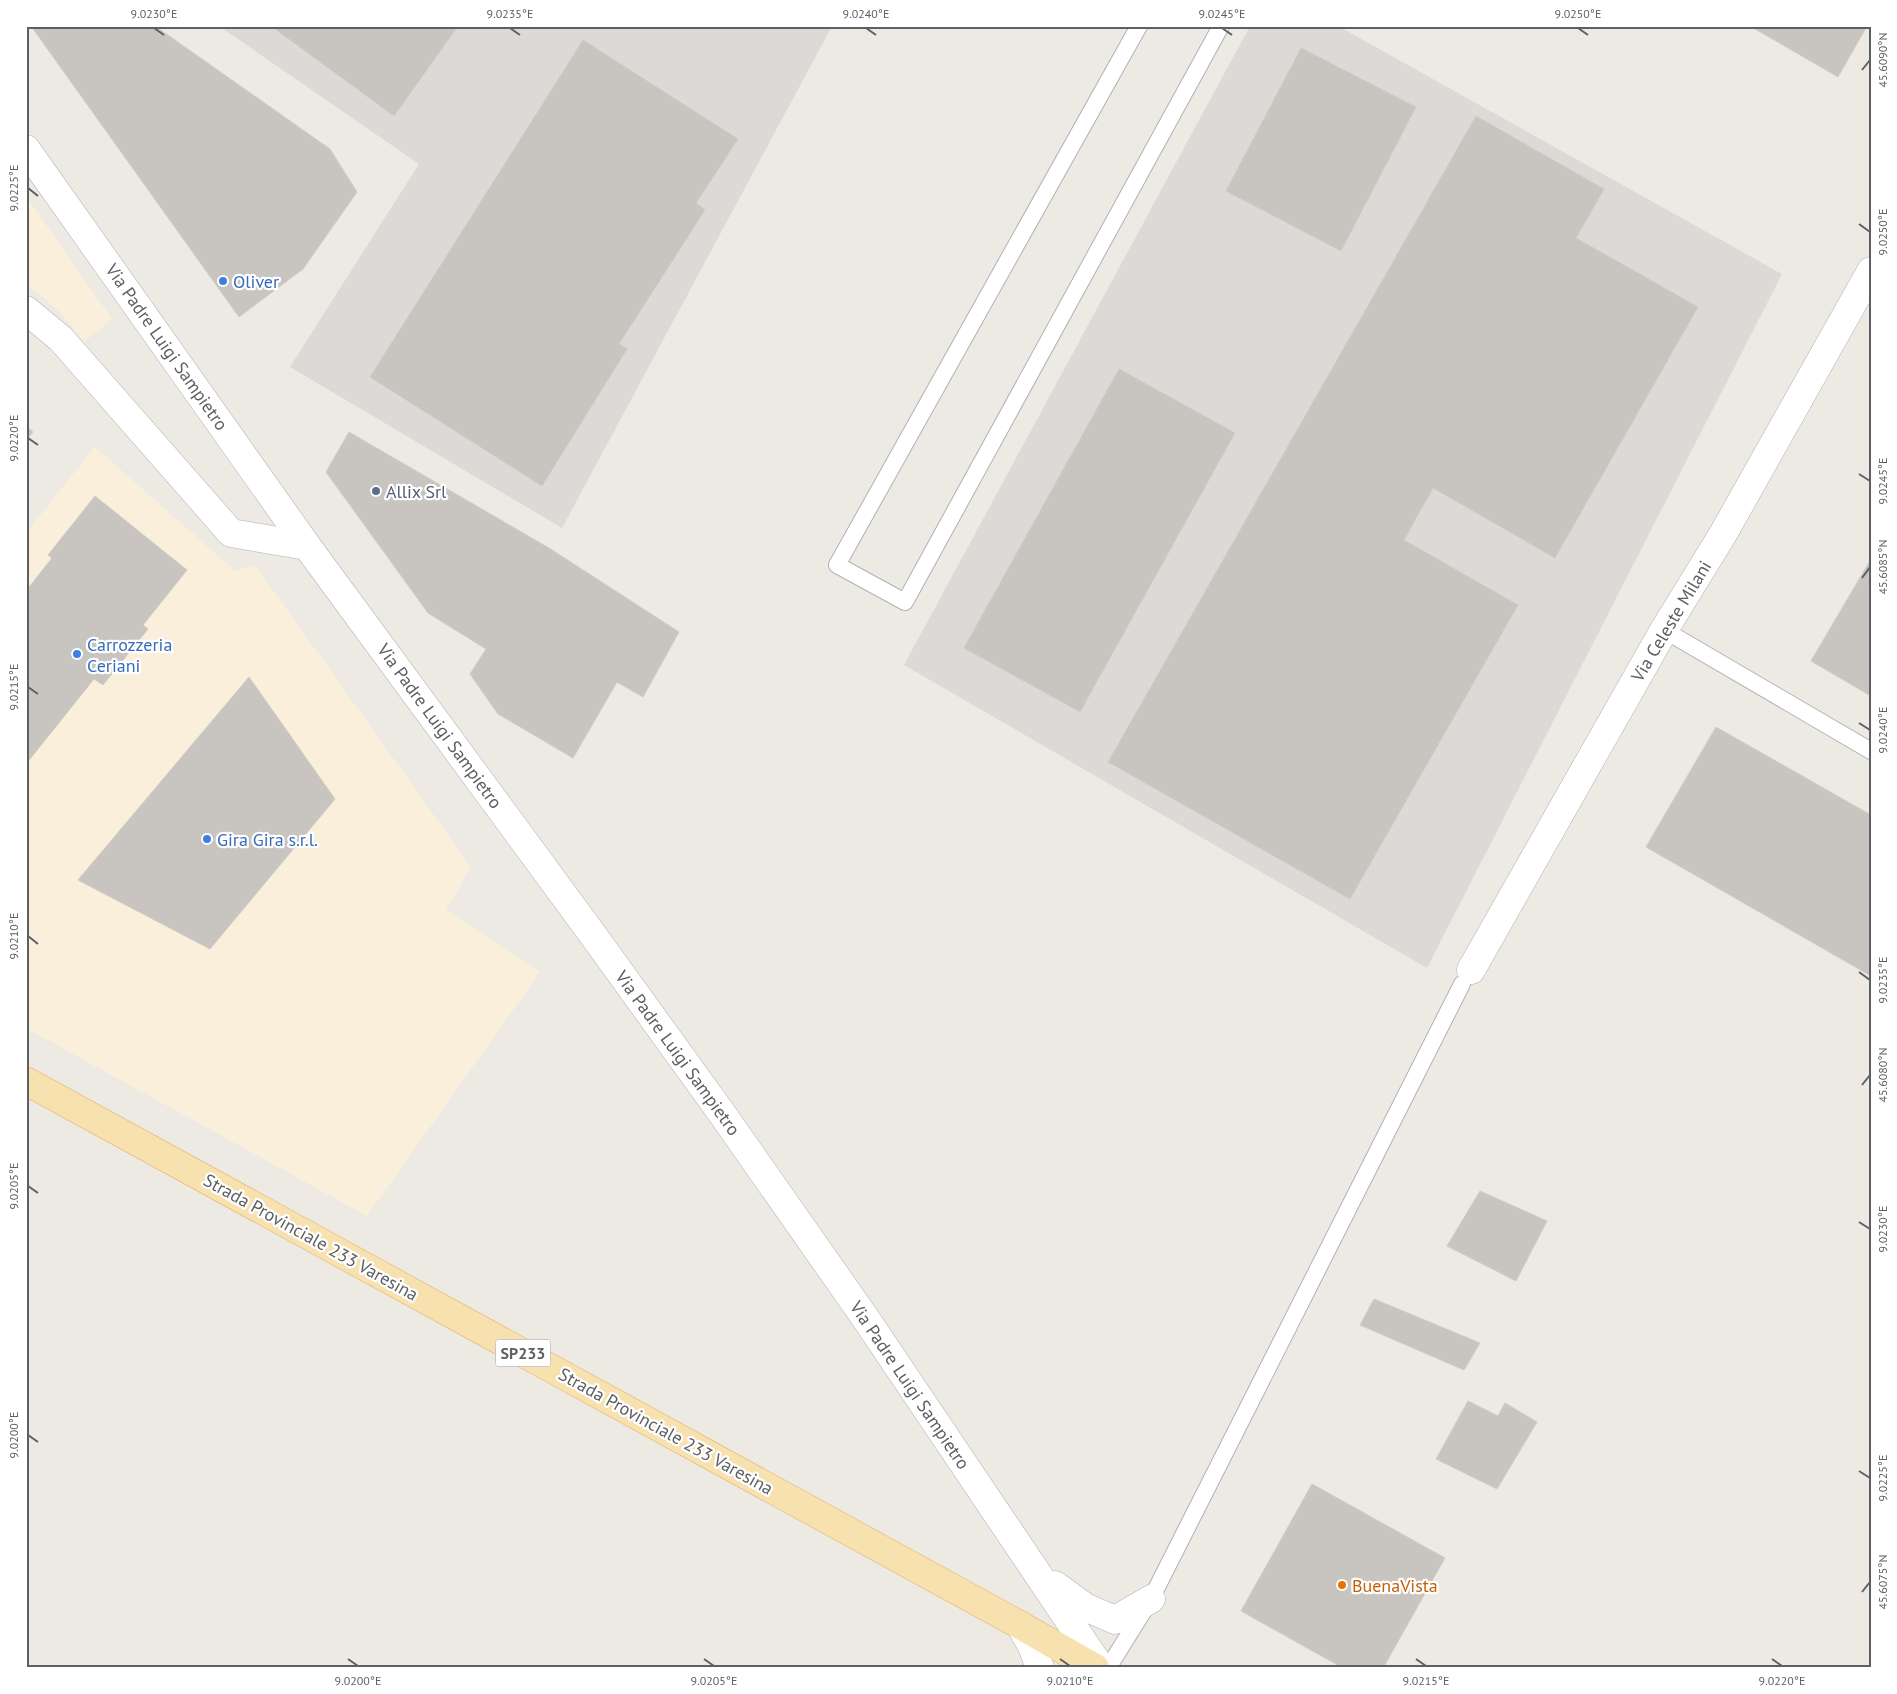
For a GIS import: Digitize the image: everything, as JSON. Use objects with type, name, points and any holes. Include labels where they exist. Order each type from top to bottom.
[{"type":"main road","name":"Strada Provinciale 233 Varesina","points":[[26,1081],[1020,1625],[1095,1668]]},
{"type":"street","name":"Via Padre Luigi Sampietro","points":[[26,149],[307,546],[723,1115],[860,1311],[1101,1668]]},
{"type":"street","name":"Via Celeste Milani","points":[[1467,977],[1664,630],[1723,534],[1871,271]]},
{"type":"street","points":[[26,310],[61,339],[231,533],[307,546]]},
{"type":"street","name":"Via Padre Luigi Sampietro","points":[[1036,1570],[1084,1607],[1115,1620],[1151,1599]]},
{"type":"street","points":[[1020,1625],[1032,1646],[1040,1668]]},
{"type":"lane","points":[[1139,26],[837,565],[905,602],[1222,26]]},
{"type":"lane","points":[[1664,630],[1871,751]]},
{"type":"lane","points":[[1108,1668],[1151,1599],[1467,977]]},
{"type":"shaded area","points":[[219,26],[832,26],[562,528],[290,367],[419,164]]},
{"type":"shaded area","points":[[1250,26],[1338,26],[1782,274],[1427,968],[904,665]]},
{"type":"shaded area","points":[[26,196],[112,319],[84,342],[60,312],[26,283]]},
{"type":"shaded area","points":[[95,447],[235,571],[255,565],[471,867],[446,910],[540,972],[367,1216],[26,1028],[26,533]]},
{"type":"building","points":[[31,26],[155,26],[330,149],[357,192],[303,269],[239,317]]},
{"type":"building","points":[[271,26],[458,26],[394,116]]},
{"type":"building","points":[[1750,26],[1867,26],[1838,77]]},
{"type":"building","points":[[583,40],[738,139],[696,203],[705,210],[619,344],[627,349],[542,486],[370,377]]},
{"type":"building","points":[[1301,48],[1416,107],[1341,251],[1226,191]]},
{"type":"building","points":[[1476,116],[1604,189],[1576,238],[1698,307],[1555,558],[1433,488],[1404,540],[1518,605],[1350,899],[1108,762]]},
{"type":"building","points":[[1119,369],[1235,433],[1080,712],[964,648]]},
{"type":"building","points":[[26,426],[33,432],[26,440]]},
{"type":"building","points":[[349,432],[549,548],[679,632],[643,697],[617,682],[573,758],[498,714],[470,674],[486,649],[428,613],[326,472]]},
{"type":"building","name":"Carrozzeria Ceriani","points":[[95,496],[187,570],[143,625],[148,629],[103,685],[94,679],[26,764],[26,591],[52,558],[48,555]]},
{"type":"building","points":[[1871,559],[1871,696],[1811,661]]},
{"type":"building","name":"Gira Gira s.r.l.","points":[[249,677],[335,799],[210,949],[78,880]]},
{"type":"building","points":[[1716,727],[1871,815],[1871,976],[1646,847]]},
{"type":"building","points":[[1480,1191],[1547,1221],[1516,1281],[1447,1246]]},
{"type":"building","points":[[1374,1299],[1480,1343],[1464,1370],[1360,1325]]},
{"type":"building","points":[[1468,1401],[1498,1416],[1505,1403],[1537,1422],[1497,1489],[1436,1459]]},
{"type":"building","points":[[1312,1484],[1445,1558],[1383,1668],[1343,1668],[1241,1611]]},
{"type":"place","name":"Oliver","points":[[223,281]]},
{"type":"place","name":"Allix Srl","points":[[376,491]]},
{"type":"place","name":"Carrozzeria Ceriani","points":[[77,654]]},
{"type":"place","name":"Gira Gira s.r.l.","points":[[207,839]]},
{"type":"place","name":"BuenaVista","points":[[1342,1585]]}]
